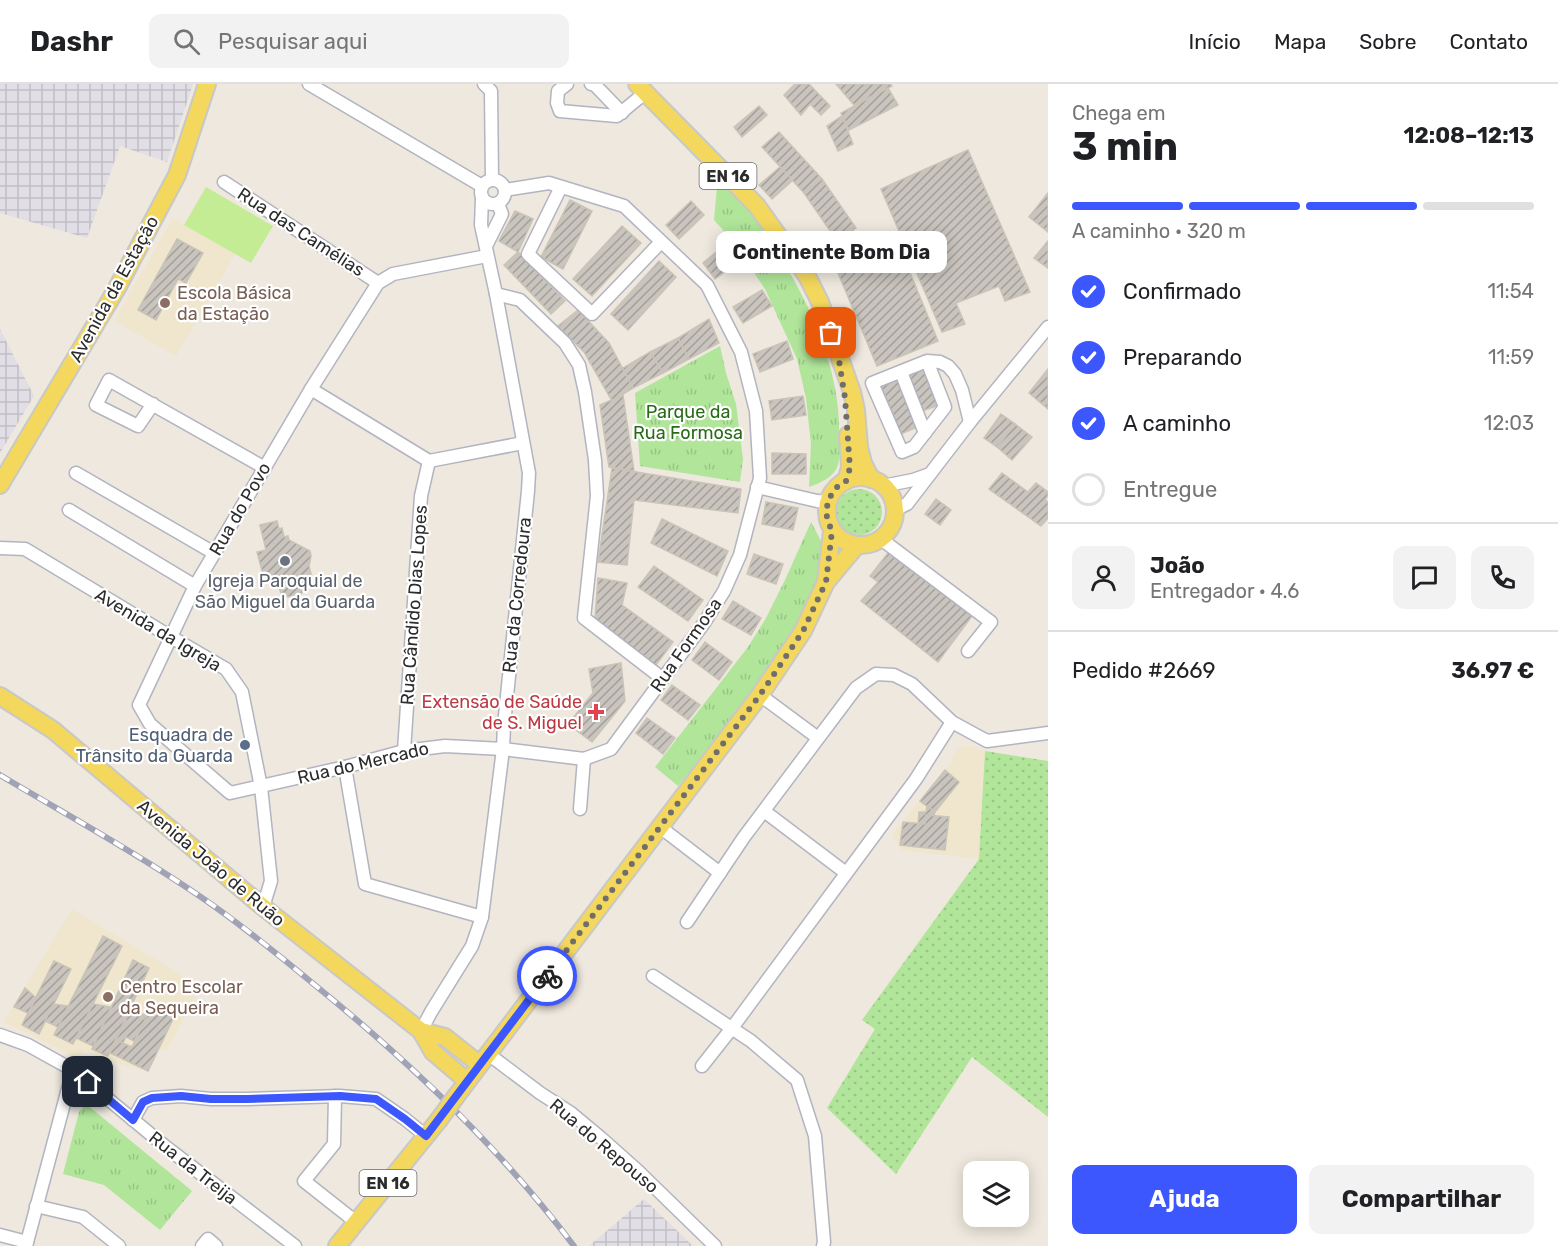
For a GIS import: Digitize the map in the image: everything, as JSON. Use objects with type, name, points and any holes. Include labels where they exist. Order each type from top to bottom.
[{"type":"main road","name":"Avenida da Estação","points":[[0,485],[116,290],[177,176],[207,84]]},
{"type":"main road","name":"EN 16","points":[[641,88],[757,206],[807,276],[820,302],[852,392],[863,463],[877,482],[889,492],[895,510]]},
{"type":"main road","name":"EN 16","points":[[837,348],[845,398],[849,447],[850,468],[846,481]]},
{"type":"main road","points":[[828,502],[838,486],[846,481],[854,478],[877,482]]},
{"type":"main road","name":"EN 16","points":[[826,582],[832,531],[826,512],[828,502]]},
{"type":"main road","points":[[832,531],[847,543],[865,545],[881,539],[889,531],[895,510]]},
{"type":"main road","name":"EN 16","points":[[337,1246],[426,1136],[760,695],[803,631],[826,582],[857,545]]},
{"type":"main road","name":"Avenida João de Ruão","points":[[0,696],[53,730],[263,907],[422,1031]]},
{"type":"main road","points":[[422,1031],[445,1037],[483,1059]]},
{"type":"main road","points":[[422,1031],[432,1052],[462,1088]]},
{"type":"street","points":[[309,84],[485,188]]},
{"type":"street","name":"Rua da Corredoura","points":[[422,1031],[431,1012],[472,946],[482,917],[503,749],[528,490],[529,473],[481,225],[491,91],[484,84]]},
{"type":"street","points":[[567,84],[558,92],[556,103],[560,111],[617,116],[641,88]]},
{"type":"street","points":[[591,84],[595,85],[622,112]]},
{"type":"street","points":[[499,181],[505,190],[504,198],[498,204],[487,203],[485,188],[499,181]]},
{"type":"street","name":"Rua das Camélias","points":[[224,182],[378,282]]},
{"type":"street","name":"Rua Formosa","points":[[505,190],[549,183],[624,206],[707,285],[741,352],[756,411],[760,478],[740,555],[724,591],[704,623],[610,749],[584,759]]},
{"type":"street","points":[[561,187],[528,254],[592,314],[662,242]]},
{"type":"street","points":[[378,282],[393,274],[487,251],[502,214],[498,204]]},
{"type":"street","name":"Rua do Povo","points":[[261,787],[230,793],[150,724],[139,705],[195,586],[311,389],[378,282]]},
{"type":"street","points":[[496,294],[520,300],[565,343],[579,365],[595,460],[597,495],[584,618],[663,679]]},
{"type":"street","points":[[895,510],[907,504],[970,422],[1048,327]]},
{"type":"street","points":[[852,392],[927,361],[940,362],[948,366],[955,374],[962,390],[970,422]]},
{"type":"street","points":[[872,383],[902,452],[914,447],[945,407],[927,361]]},
{"type":"street","points":[[901,372],[925,433]]},
{"type":"street","points":[[153,404],[138,426],[96,405],[109,380],[153,404],[264,468]]},
{"type":"street","points":[[311,389],[429,461],[523,443]]},
{"type":"street","name":"Rua Cândido Dias Lopes","points":[[404,751],[421,496],[429,461]]},
{"type":"street","points":[[75,473],[214,553]]},
{"type":"street","points":[[877,482],[913,480],[931,474]]},
{"type":"street","points":[[757,487],[828,502]]},
{"type":"street","points":[[69,510],[195,586]]},
{"type":"street","points":[[881,539],[991,622],[968,651]]},
{"type":"street","name":"Avenida da Igreja","points":[[0,548],[25,549],[226,669],[242,692],[261,787],[271,881],[263,907]]},
{"type":"street","points":[[687,922],[764,811],[855,688],[876,674],[894,675],[912,684],[952,722],[987,741],[1048,733]]},
{"type":"street","points":[[760,695],[818,738]]},
{"type":"street","points":[[702,1065],[732,1028],[916,779],[952,722]]},
{"type":"street","name":"Rua do Mercado","points":[[261,787],[404,751],[444,746],[503,749]]},
{"type":"street","points":[[503,749],[584,759],[580,808]]},
{"type":"street","points":[[345,767],[365,884],[482,917]]},
{"type":"street","points":[[764,811],[846,873]]},
{"type":"street","points":[[660,826],[720,873]]},
{"type":"street","points":[[653,976],[751,1041],[796,1080],[815,1136],[823,1246]]},
{"type":"street","name":"Rua da Treija","points":[[0,1035],[28,1045],[73,1070],[201,1174],[295,1246]]},
{"type":"street","name":"Rua do Repouso","points":[[483,1059],[571,1113],[638,1171],[715,1246]]},
{"type":"street","points":[[0,1235],[26,1244],[73,1070]]},
{"type":"street","points":[[133,1120],[143,1102],[152,1098],[181,1096],[246,1099],[335,1096],[376,1099],[426,1136]]},
{"type":"street","points":[[335,1096],[334,1144],[304,1181],[356,1222]]},
{"type":"street","points":[[36,1206],[83,1217],[118,1246]]},
{"type":"street","points":[[202,1246],[208,1239],[216,1246]]},
{"type":"shaded area","points":[[0,84],[193,84],[167,162],[120,146],[87,238],[0,213]]},
{"type":"shaded area","name":"Escola Básica da Estação","points":[[173,218],[235,254],[176,356],[114,321]]},
{"type":"shaded area","points":[[0,329],[34,396],[0,453]]},
{"type":"shaded area","points":[[964,746],[973,746],[985,751],[979,859],[900,850],[900,845],[893,834],[952,761],[956,751]]},
{"type":"shaded area","name":"Centro Escolar da Sequeira","points":[[72,909],[201,987],[166,1051],[159,1048],[148,1071],[113,1062],[84,1050],[79,1059],[4,1022]]},
{"type":"shaded area","points":[[644,1199],[693,1246],[589,1246]]},
{"type":"green space","points":[[718,176],[765,233],[797,285],[823,343],[832,372],[839,430],[838,466],[829,477],[809,487],[811,444],[806,398],[797,359],[765,289],[731,239],[714,220]]},
{"type":"green space","points":[[206,187],[273,226],[251,263],[184,225]]},
{"type":"green space","name":"Parque da Rua Formosa","points":[[720,346],[736,404],[743,459],[740,482],[640,466],[635,393]]},
{"type":"green space","points":[[859,489],[875,496],[882,512],[875,528],[859,535],[843,528],[836,512],[843,496]]},
{"type":"green space","points":[[811,522],[823,547],[822,573],[798,631],[724,731],[678,786],[655,767],[748,647],[766,618]]},
{"type":"green space","points":[[985,751],[1048,761],[1048,1117],[972,1057],[896,1174],[827,1108],[875,1029],[862,1020],[979,859]]},
{"type":"green space","points":[[86,1104],[192,1191],[160,1230],[104,1185],[63,1174],[79,1112]]},
{"type":"building","points":[[795,84],[809,84],[830,106],[821,115],[810,104],[801,115],[784,95]]},
{"type":"building","points":[[836,84],[890,84],[892,86],[854,105]]},
{"type":"building","points":[[888,88],[898,105],[849,130],[841,113]]},
{"type":"building","points":[[759,106],[767,115],[742,137],[734,127]]},
{"type":"building","points":[[842,116],[853,144],[838,151],[827,126]]},
{"type":"building","points":[[779,132],[822,179],[804,193],[762,147]]},
{"type":"building","points":[[968,150],[1030,292],[1005,301],[999,286],[956,303],[965,324],[942,332],[881,189]]},
{"type":"building","points":[[780,167],[793,180],[772,199],[759,185]]},
{"type":"building","points":[[822,179],[856,228],[837,241],[804,193]]},
{"type":"building","points":[[1048,193],[1048,232],[1029,217]]},
{"type":"building","points":[[570,200],[592,211],[563,269],[541,257]]},
{"type":"building","points":[[691,201],[704,215],[679,239],[666,225]]},
{"type":"building","points":[[515,211],[533,219],[518,252],[499,241]]},
{"type":"building","points":[[622,226],[641,243],[592,296],[573,279]]},
{"type":"building","points":[[895,236],[938,341],[877,366],[838,273],[853,267],[848,256]]},
{"type":"building","points":[[177,239],[203,253],[186,283],[178,279],[156,320],[138,310]]},
{"type":"building","points":[[730,241],[743,258],[715,279],[703,263]]},
{"type":"building","points":[[1048,241],[1048,268],[1034,258]]},
{"type":"building","points":[[518,252],[565,301],[551,314],[504,265]]},
{"type":"building","points":[[659,261],[676,277],[628,330],[611,314]]},
{"type":"building","points":[[762,290],[772,306],[743,323],[733,307]]},
{"type":"building","points":[[578,310],[609,343],[633,388],[612,401],[584,352],[558,326]]},
{"type":"building","points":[[709,319],[719,343],[689,359],[678,338]]},
{"type":"building","points":[[678,338],[689,359],[663,373],[650,352]]},
{"type":"building","points":[[787,341],[793,359],[760,372],[753,354]]},
{"type":"building","points":[[650,352],[663,373],[633,388],[623,368]]},
{"type":"building","points":[[923,367],[939,405],[922,411],[907,374]]},
{"type":"building","points":[[1048,369],[1048,409],[1029,393]]},
{"type":"building","points":[[897,379],[917,427],[901,434],[881,385]]},
{"type":"building","points":[[623,395],[634,471],[609,467],[600,405]]},
{"type":"building","points":[[803,396],[806,415],[772,420],[769,401]]},
{"type":"building","points":[[1001,414],[1015,424],[997,447],[984,438]]},
{"type":"building","points":[[1015,424],[1032,437],[1012,460],[997,447]]},
{"type":"building","points":[[772,453],[806,454],[806,474],[772,474]]},
{"type":"building","points":[[612,468],[741,489],[738,513],[634,500],[627,565],[598,562]]},
{"type":"building","points":[[1002,473],[1028,492],[1036,483],[1048,492],[1045,500],[1048,502],[1048,518],[1041,526],[989,489]]},
{"type":"building","points":[[936,499],[951,510],[940,525],[925,514]]},
{"type":"building","points":[[766,502],[798,508],[793,530],[762,524]]},
{"type":"building","points":[[662,519],[728,551],[717,576],[651,543]]},
{"type":"building","name":"Igreja Paroquial de São Miguel da Guarda","points":[[277,521],[284,537],[288,536],[289,540],[310,551],[309,566],[312,578],[301,594],[288,597],[281,593],[278,585],[272,580],[265,582],[257,552],[266,550],[260,525]]},
{"type":"building","points":[[888,553],[972,616],[938,662],[861,601],[878,582],[870,576]]},
{"type":"building","points":[[754,554],[783,564],[776,584],[747,574]]},
{"type":"building","points":[[654,566],[703,600],[688,621],[638,587]]},
{"type":"building","points":[[598,578],[627,583],[622,605],[673,642],[656,665],[595,619]]},
{"type":"building","points":[[733,601],[761,618],[751,635],[722,619]]},
{"type":"building","points":[[705,642],[732,662],[719,680],[692,660]]},
{"type":"building","name":"Extensão de Saúde de S. Miguel","points":[[621,663],[625,701],[592,742],[568,724],[593,693],[589,669]]},
{"type":"building","points":[[672,685],[700,705],[688,720],[661,700]]},
{"type":"building","points":[[647,718],[675,738],[663,754],[636,733]]},
{"type":"building","points":[[945,770],[959,782],[935,812],[920,801]]},
{"type":"building","points":[[927,806],[935,812],[934,815],[926,815],[925,824],[918,824],[919,812],[926,812]]},
{"type":"building","points":[[926,815],[949,817],[945,850],[900,845],[903,822],[925,824]]},
{"type":"building","points":[[103,936],[122,946],[73,1044],[54,1035]]},
{"type":"building","points":[[133,960],[149,968],[108,1056],[92,1049]]},
{"type":"building","points":[[54,961],[71,969],[39,1034],[22,1025]]},
{"type":"building","points":[[25,988],[36,998],[28,1013],[14,1007]]},
{"type":"building","points":[[53,1004],[68,1006],[58,1027],[45,1021]]},
{"type":"building","points":[[93,1004],[111,1007],[93,1046],[76,1038]]},
{"type":"building","points":[[151,1006],[174,1017],[148,1071],[110,1053],[116,1040],[132,1047]]},
{"type":"building","points":[[148,1014],[134,1041],[126,1037],[123,1043],[116,1040],[128,1015]]},
{"type":"railway","points":[[0,775],[163,872],[269,947],[386,1045],[453,1108],[516,1175],[574,1246]]},
{"type":"way so far","points":[[547,976],[760,695],[803,631],[826,582],[832,531],[826,512],[828,502],[838,486],[846,481],[850,468],[845,398],[837,348],[831,333]]},
{"type":"place","name":"Escola Básica da Estação","points":[[165,303]]},
{"type":"place","name":"Continente Bom Dia","points":[[831,333]]},
{"type":"place","name":"Igreja Paroquial de São Miguel da Guarda","points":[[285,561]]},
{"type":"place","name":"Extensão de Saúde de S. Miguel","points":[[596,712]]},
{"type":"place","name":"Esquadra de Trânsito da Guarda","points":[[245,745]]},
{"type":"place","name":"Centro Escolar da Sequeira","points":[[108,997]]},
{"type":"route","points":[[88,1082],[133,1120],[143,1102],[152,1098],[181,1096],[246,1099],[340,1096],[376,1099],[426,1136],[547,976]]}]
